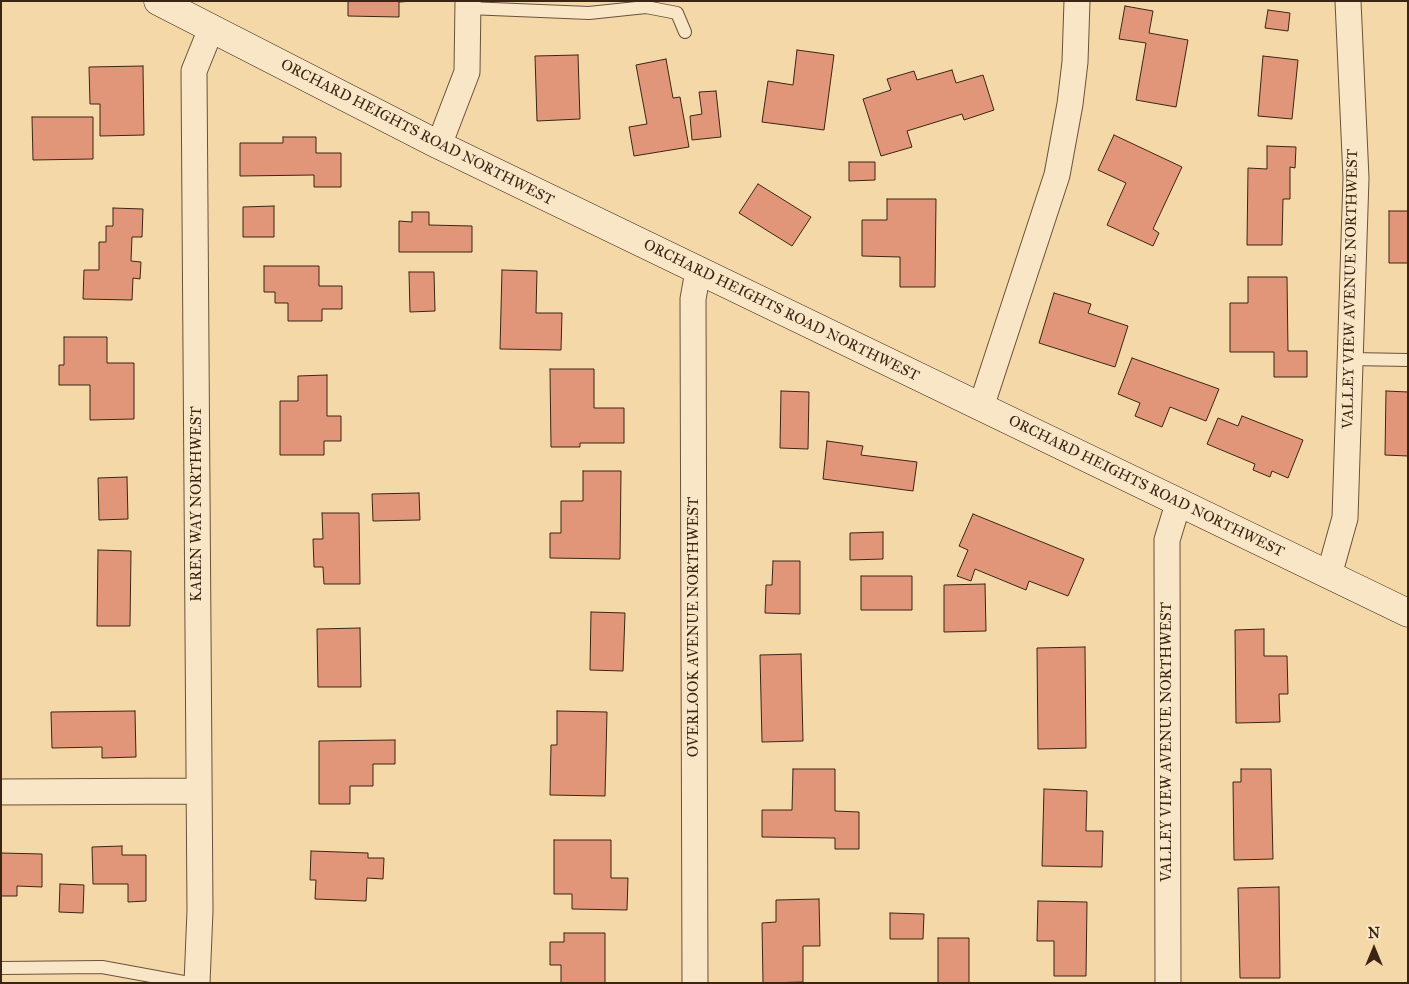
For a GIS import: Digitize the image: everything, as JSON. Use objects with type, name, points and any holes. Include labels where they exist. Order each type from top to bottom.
[{"type":"main road","name":"ORCHARD HEIGHTS ROAD NORTHWEST","points":[[158,1],[439,145],[1178,504],[1408,613]]},
{"type":"street","points":[[981,407],[1056,175],[1071,96],[1075,62],[1077,1]]},
{"type":"street","name":"VALLEY VIEW AVENUE NORTHWEST","points":[[1329,575],[1345,518],[1356,178],[1348,1]]},
{"type":"street","points":[[439,145],[468,72],[468,5]]},
{"type":"street","name":"KAREN WAY NORTHWEST","points":[[197,983],[200,911],[194,71],[211,29]]},
{"type":"street","name":"OVERLOOK AVENUE NORTHWEST","points":[[695,983],[693,299],[698,271]]},
{"type":"street","name":"VALLEY VIEW AVENUE NORTHWEST","points":[[1168,983],[1167,540],[1178,504]]},
{"type":"street","points":[[1,792],[199,791]]},
{"type":"lane","points":[[468,5],[589,12],[646,7],[677,12],[685,32]]},
{"type":"lane","points":[[1350,359],[1408,360]]},
{"type":"lane","points":[[1,968],[102,967],[188,983]]},
{"type":"building","points":[[348,1],[414,1],[399,2],[399,17],[348,16]]},
{"type":"building","points":[[1125,6],[1153,11],[1149,33],[1188,40],[1176,107],[1136,100],[1146,43],[1119,39]]},
{"type":"building","points":[[1268,10],[1290,13],[1288,31],[1265,28]]},
{"type":"building","points":[[797,50],[834,55],[824,130],[762,122],[768,81],[793,85]]},
{"type":"building","points":[[578,55],[580,119],[537,121],[535,56]]},
{"type":"building","points":[[1263,56],[1298,60],[1292,119],[1258,116]]},
{"type":"building","points":[[666,59],[673,98],[680,97],[689,147],[634,156],[629,127],[647,124],[636,65]]},
{"type":"building","points":[[143,66],[144,135],[100,136],[100,104],[90,104],[89,67]]},
{"type":"building","points":[[952,70],[956,83],[983,75],[994,110],[964,120],[962,114],[907,131],[912,147],[881,156],[863,99],[891,90],[887,79],[914,71],[917,80]]},
{"type":"building","points":[[716,91],[721,137],[692,140],[690,116],[702,114],[699,92]]},
{"type":"building","points":[[32,117],[93,117],[93,159],[33,160]]},
{"type":"building","points":[[1114,135],[1182,167],[1153,229],[1159,233],[1153,246],[1107,225],[1126,183],[1098,170]]},
{"type":"building","points":[[283,137],[316,137],[316,153],[341,153],[341,187],[314,187],[314,175],[240,176],[240,143],[283,143]]},
{"type":"building","points":[[1267,146],[1296,147],[1295,168],[1290,167],[1290,199],[1283,199],[1282,245],[1247,245],[1248,168],[1267,169]]},
{"type":"building","points":[[849,162],[875,162],[875,180],[849,181]]},
{"type":"building","points":[[758,184],[811,217],[792,246],[739,213]]},
{"type":"building","points":[[887,199],[936,199],[935,287],[900,287],[900,257],[862,256],[862,220],[887,220]]},
{"type":"building","points":[[274,206],[274,237],[243,237],[243,207]]},
{"type":"building","points":[[113,208],[143,209],[142,237],[132,237],[131,261],[141,262],[140,279],[133,278],[132,300],[83,299],[84,270],[99,270],[99,242],[106,242],[106,226],[113,226]]},
{"type":"building","points":[[1389,211],[1408,211],[1408,263],[1389,263]]},
{"type":"building","points":[[412,212],[429,212],[429,225],[472,226],[472,252],[399,252],[399,221],[412,222]]},
{"type":"building","points":[[264,266],[319,266],[319,286],[342,286],[342,309],[322,309],[322,321],[288,321],[288,303],[275,303],[275,292],[264,292]]},
{"type":"building","points":[[502,270],[537,271],[536,313],[562,313],[561,350],[500,349]]},
{"type":"building","points":[[409,272],[434,272],[435,311],[410,312]]},
{"type":"building","points":[[1248,277],[1287,277],[1288,351],[1307,351],[1307,377],[1274,377],[1274,352],[1230,352],[1230,303],[1248,303]]},
{"type":"building","points":[[1054,293],[1091,304],[1088,313],[1128,326],[1115,367],[1039,343]]},
{"type":"building","points":[[64,337],[107,337],[107,363],[134,363],[134,419],[90,420],[90,385],[59,385],[59,365],[64,365]]},
{"type":"building","points":[[1132,358],[1219,389],[1206,421],[1170,407],[1162,427],[1135,416],[1140,403],[1118,394]]},
{"type":"building","points":[[550,369],[594,369],[594,408],[624,408],[624,443],[580,443],[580,447],[551,447]]},
{"type":"building","points":[[327,375],[327,416],[341,416],[341,441],[324,441],[324,455],[280,455],[280,401],[298,401],[298,376]]},
{"type":"building","points":[[781,391],[809,392],[808,449],[780,448]]},
{"type":"building","points":[[1386,391],[1408,392],[1408,456],[1385,455]]},
{"type":"building","points":[[1242,416],[1303,440],[1288,478],[1272,471],[1270,477],[1253,470],[1255,464],[1207,444],[1218,418],[1238,426]]},
{"type":"building","points":[[827,441],[863,446],[861,455],[917,462],[913,491],[823,479]]},
{"type":"building","points":[[583,471],[621,471],[620,559],[550,558],[550,533],[561,533],[561,501],[583,501]]},
{"type":"building","points":[[127,477],[128,519],[99,520],[98,478]]},
{"type":"building","points":[[419,493],[420,520],[373,521],[372,494]]},
{"type":"building","points":[[322,513],[359,513],[360,584],[324,584],[323,567],[314,567],[313,539],[323,539]]},
{"type":"building","points":[[973,514],[1084,559],[1068,596],[1029,581],[1026,590],[975,569],[971,581],[957,576],[968,550],[959,546]]},
{"type":"building","points":[[883,532],[883,559],[850,560],[850,533]]},
{"type":"building","points":[[98,550],[131,551],[130,626],[97,626]]},
{"type":"building","points":[[773,561],[800,561],[800,614],[765,613],[766,585],[772,585]]},
{"type":"building","points":[[861,576],[912,576],[912,610],[861,610]]},
{"type":"building","points":[[985,584],[986,631],[944,632],[944,585]]},
{"type":"building","points":[[591,612],[625,613],[623,671],[590,670]]},
{"type":"building","points":[[360,628],[361,687],[318,687],[317,629]]},
{"type":"building","points":[[1264,629],[1264,656],[1287,656],[1288,694],[1279,694],[1280,722],[1236,723],[1235,630]]},
{"type":"building","points":[[1085,647],[1086,748],[1038,749],[1037,648]]},
{"type":"building","points":[[801,654],[803,741],[762,742],[760,655]]},
{"type":"building","points":[[135,711],[136,757],[102,758],[102,747],[52,748],[51,712]]},
{"type":"building","points":[[557,711],[607,712],[605,796],[550,795],[551,745],[557,745]]},
{"type":"building","points":[[395,740],[395,764],[373,764],[373,786],[350,786],[350,804],[319,804],[319,741]]},
{"type":"building","points":[[793,769],[835,769],[835,811],[859,812],[859,849],[835,849],[835,838],[762,837],[762,810],[792,810]]},
{"type":"building","points":[[1241,769],[1271,769],[1273,859],[1234,860],[1233,782],[1241,782]]},
{"type":"building","points":[[1044,789],[1087,791],[1086,831],[1103,831],[1102,867],[1042,866]]},
{"type":"building","points":[[554,840],[611,840],[611,878],[628,878],[627,910],[572,909],[572,894],[554,894]]},
{"type":"building","points":[[122,846],[122,855],[146,855],[146,901],[128,902],[128,884],[93,884],[92,847]]},
{"type":"building","points":[[311,851],[368,853],[368,858],[384,858],[383,879],[367,878],[366,901],[315,899],[316,880],[310,880]]},
{"type":"building","points":[[1,853],[42,854],[42,887],[17,886],[17,896],[1,896]]},
{"type":"building","points":[[60,884],[84,885],[83,913],[59,912]]},
{"type":"building","points":[[1279,887],[1280,978],[1240,978],[1238,888]]},
{"type":"building","points":[[819,899],[820,946],[803,946],[803,982],[763,983],[762,923],[776,922],[776,900]]},
{"type":"building","points":[[1038,901],[1087,902],[1086,976],[1054,976],[1054,941],[1037,941]]},
{"type":"building","points":[[890,913],[924,914],[923,939],[890,939]]},
{"type":"building","points":[[564,933],[605,933],[605,983],[561,983],[561,965],[550,965],[550,942],[564,942]]},
{"type":"building","points":[[938,938],[969,938],[969,983],[938,983]]}]
